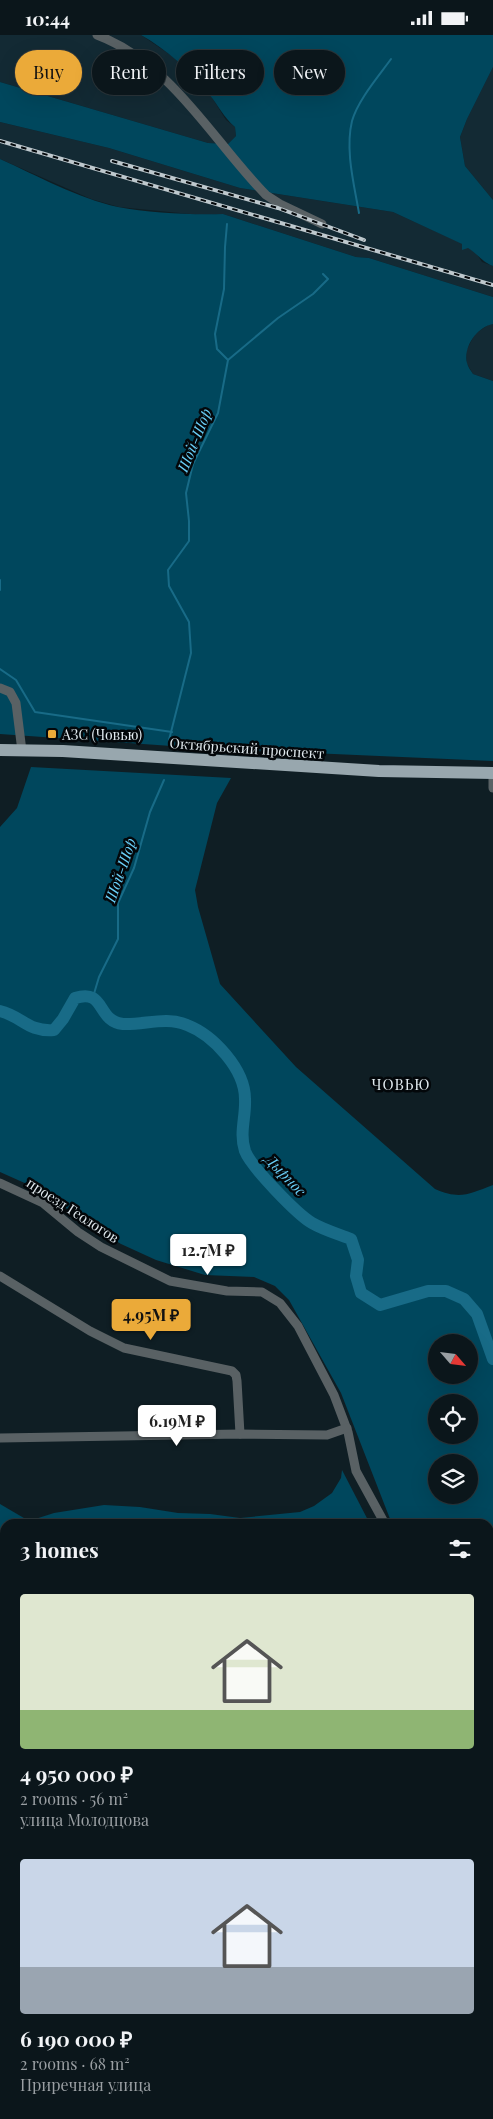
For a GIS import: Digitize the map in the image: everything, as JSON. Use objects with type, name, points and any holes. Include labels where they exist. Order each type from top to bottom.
[{"type":"main road","name":"Октябрьский проспект","points":[[0,750],[72,752],[380,771],[493,773]]},
{"type":"street","points":[[97,35],[129,50],[166,79],[266,195],[280,204],[322,224]]},
{"type":"street","points":[[0,688],[10,692],[16,703],[22,751]]},
{"type":"street","points":[[493,773],[493,788]]},
{"type":"street","name":"проезд Геологов","points":[[0,1183],[43,1203],[78,1232],[101,1247],[164,1278],[184,1285],[228,1291],[262,1292],[280,1303],[298,1326],[334,1395],[347,1428],[356,1471],[382,1519]]},
{"type":"street","points":[[0,1276],[90,1331],[124,1348],[232,1371],[236,1375],[237,1381],[240,1434]]},
{"type":"street","points":[[0,1438],[240,1434],[328,1435],[347,1428]]},
{"type":"shaded area","points":[[0,35],[141,35],[163,50],[92,50],[92,95],[166,95],[166,52],[176,60],[176,95],[210,95],[226,120],[235,127],[236,136],[228,144],[208,143],[44,95],[82,95],[82,50],[15,50],[15,86],[0,82]]},
{"type":"shaded area","points":[[141,35],[493,35],[493,67],[460,137],[465,166],[493,200],[493,266],[468,248],[462,250],[462,244],[393,212],[240,188],[109,148],[0,122],[0,82],[15,86],[15,95],[44,95],[208,143],[228,144],[236,136],[235,127],[224,116],[210,95],[264,95],[264,50],[176,50],[176,59]]},
{"type":"shaded area","points":[[493,67],[493,200],[465,166],[460,137]]},
{"type":"shaded area","points":[[0,122],[109,148],[240,188],[393,212],[463,244],[476,253],[482,262],[493,266],[493,297],[369,258],[356,257],[223,214],[200,215],[119,207],[91,199],[0,159]]},
{"type":"shaded area","points":[[0,159],[58,186],[103,203],[156,212],[223,214],[356,257],[369,258],[493,297],[493,324],[482,329],[472,339],[466,357],[467,364],[473,374],[493,381],[493,761],[200,748],[0,734]]},
{"type":"shaded area","points":[[493,324],[493,381],[473,374],[467,364],[466,351],[475,334],[488,325]]},
{"type":"shaded area","points":[[31,767],[231,778],[217,803],[195,890],[220,984],[296,1067],[435,1189],[451,1194],[464,1195],[493,1185],[493,1519],[390,1519],[341,1393],[289,1300],[275,1286],[254,1277],[205,1275],[156,1260],[121,1244],[80,1219],[47,1193],[0,1172],[0,827],[17,808]]},
{"type":"shaded area","points":[[342,1470],[367,1519],[35,1519],[54,1513],[104,1505],[240,1518],[300,1512],[314,1506],[332,1493],[341,1478]]},
{"type":"shaded area","points":[[0,1504],[26,1519],[0,1519]]},
{"type":"waterway","name":"Шой-Шор","points":[[359,213],[349,144],[352,121],[364,97],[391,59]]},
{"type":"waterway","points":[[227,224],[224,289],[215,334],[217,349],[228,360]]},
{"type":"waterway","name":"Шой-Шор","points":[[169,740],[191,653],[189,622],[169,586],[168,570],[189,541],[186,493],[193,464],[218,413],[228,360],[278,318],[313,294],[328,279],[323,274]]},
{"type":"waterway","points":[[0,580],[0,590]]},
{"type":"waterway","points":[[0,669],[16,680],[35,712],[172,732]]},
{"type":"waterway","name":"Шой-Шор","points":[[93,997],[99,977],[118,939],[118,903],[134,868],[150,812],[164,780]]},
{"type":"waterway","name":"Дырнос","points":[[0,1011],[8,1013],[37,1029],[54,1030],[75,998],[85,996],[92,997],[97,1001],[108,1017],[114,1022],[123,1024],[163,1021],[179,1022],[207,1037],[226,1055],[240,1076],[245,1099],[243,1144],[249,1158],[296,1211],[321,1228],[351,1239],[358,1260],[356,1276],[361,1293],[380,1305],[428,1291],[446,1291],[464,1299],[477,1314],[493,1359]]},
{"type":"railway","points":[[0,141],[493,285]]},
{"type":"railway","points":[[112,161],[278,208],[364,240]]},
{"type":"place","name":"АЗС (Човью)","points":[[52,734]]},
{"type":"district","name":"ЧОВЬЮ","points":[[401,1084]]}]
